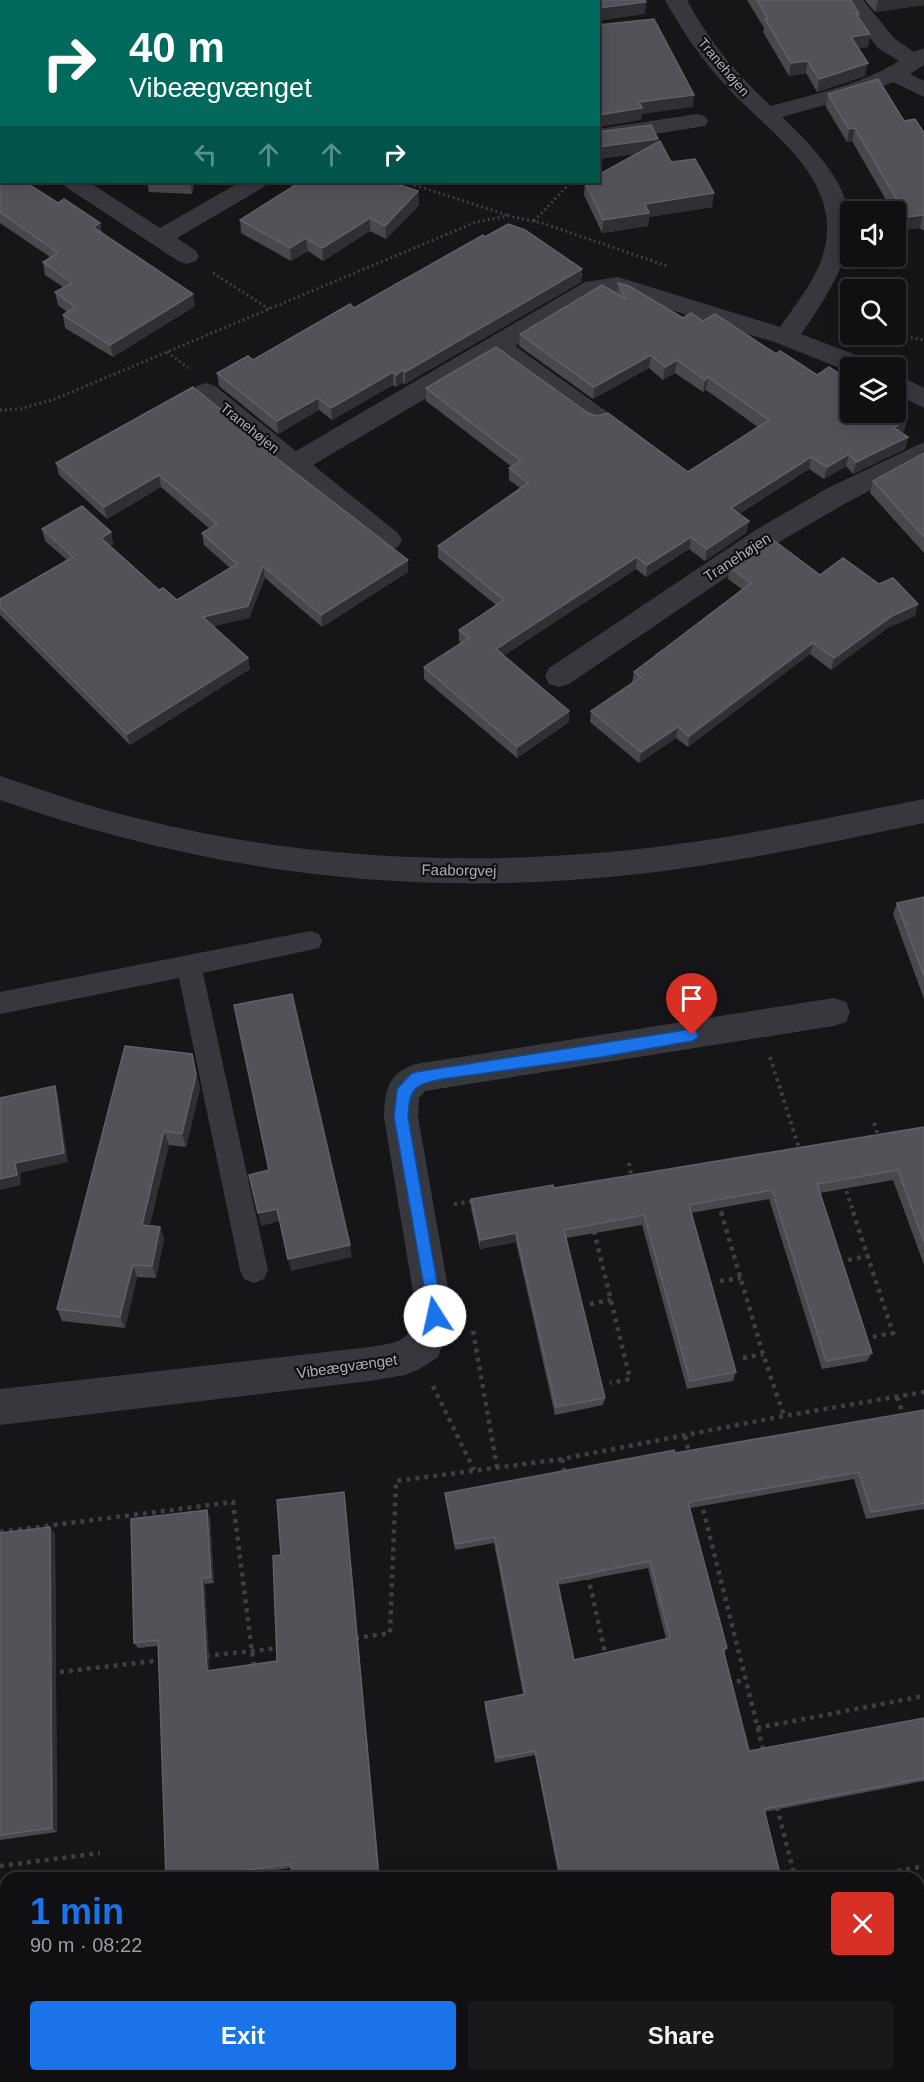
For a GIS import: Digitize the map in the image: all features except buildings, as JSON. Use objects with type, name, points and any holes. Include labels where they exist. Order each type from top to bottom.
[{"type":"street","points":[[852,0],[886,43],[919,58]]},
{"type":"street","name":"Tranehøjen","points":[[675,13],[735,83],[806,153],[826,182],[837,212],[838,240],[829,271],[786,337]]},
{"type":"street","points":[[766,114],[853,90],[894,74],[919,58]]},
{"type":"street","points":[[894,74],[924,90]]},
{"type":"street","points":[[600,136],[697,121]]},
{"type":"street","points":[[76,183],[187,256]]},
{"type":"street","points":[[160,238],[254,183]]},
{"type":"street","name":"Tranehøjen","points":[[294,464],[594,288],[618,285],[786,337],[840,358]]},
{"type":"street","points":[[498,346],[597,417]]},
{"type":"street","points":[[906,389],[924,399]]},
{"type":"street","name":"Tranehøjen","points":[[206,392],[388,540]]},
{"type":"street","name":"Tranehøjen","points":[[559,676],[764,538],[836,496],[924,451]]},
{"type":"street","name":"Faaborgvej","points":[[0,788],[122,828],[212,849],[395,869],[497,871],[585,867],[695,854],[924,811]]},
{"type":"street","name":"Vibeægvænget","points":[[0,1407],[405,1358],[425,1345],[435,1316],[401,1117],[402,1093],[416,1078],[602,1051],[834,1012]]},
{"type":"lane","points":[[0,1003],[310,940]]},
{"type":"lane","points":[[189,965],[254,1270]]},
{"type":"path","points":[[408,183],[669,266]]},
{"type":"path","points":[[533,221],[569,183]]},
{"type":"path","points":[[0,410],[20,409],[56,399],[476,222],[509,216]]},
{"type":"path","points":[[187,256],[269,309]]},
{"type":"path","points":[[906,337],[924,340]]},
{"type":"path","points":[[759,1024],[799,1148]]},
{"type":"path","points":[[874,1123],[878,1135]]},
{"type":"path","points":[[869,1137],[890,1133]]},
{"type":"path","points":[[787,1150],[809,1146]]},
{"type":"path","points":[[629,1163],[631,1175]]},
{"type":"path","points":[[621,1177],[642,1174]]},
{"type":"path","points":[[843,1179],[893,1333],[872,1336]]},
{"type":"path","points":[[717,1198],[763,1354],[784,1416]]},
{"type":"path","points":[[451,1205],[484,1200]]},
{"type":"path","points":[[594,1229],[630,1379],[609,1383]]},
{"type":"path","points":[[848,1260],[868,1256]]},
{"type":"path","points":[[720,1281],[741,1278]]},
{"type":"path","points":[[590,1304],[611,1300]]},
{"type":"path","points":[[473,1330],[497,1467]]},
{"type":"path","points":[[416,1351],[474,1470]]},
{"type":"path","points":[[743,1358],[763,1354]]},
{"type":"path","points":[[344,1639],[390,1633],[396,1481],[562,1459],[784,1416],[924,1392]]},
{"type":"path","points":[[897,1397],[907,1428]]},
{"type":"path","points":[[685,1436],[691,1460]]},
{"type":"path","points":[[562,1459],[567,1482]]},
{"type":"path","points":[[700,1494],[766,1762]]},
{"type":"path","points":[[0,1532],[233,1502],[255,1675]]},
{"type":"path","points":[[588,1575],[609,1668]]},
{"type":"path","points":[[194,1657],[287,1647]]},
{"type":"path","points":[[43,1674],[171,1659]]},
{"type":"path","points":[[722,1684],[745,1680]]},
{"type":"path","points":[[757,1728],[924,1696]]},
{"type":"path","points":[[775,1797],[794,1872]]},
{"type":"path","points":[[0,1866],[100,1853]]},
{"type":"path","points":[[267,1854],[268,1872]]},
{"type":"path","points":[[893,1872],[924,1866]]},
{"type":"route","points":[[435,1316],[401,1117],[402,1093],[416,1078],[602,1051],[692,1035]]}]
